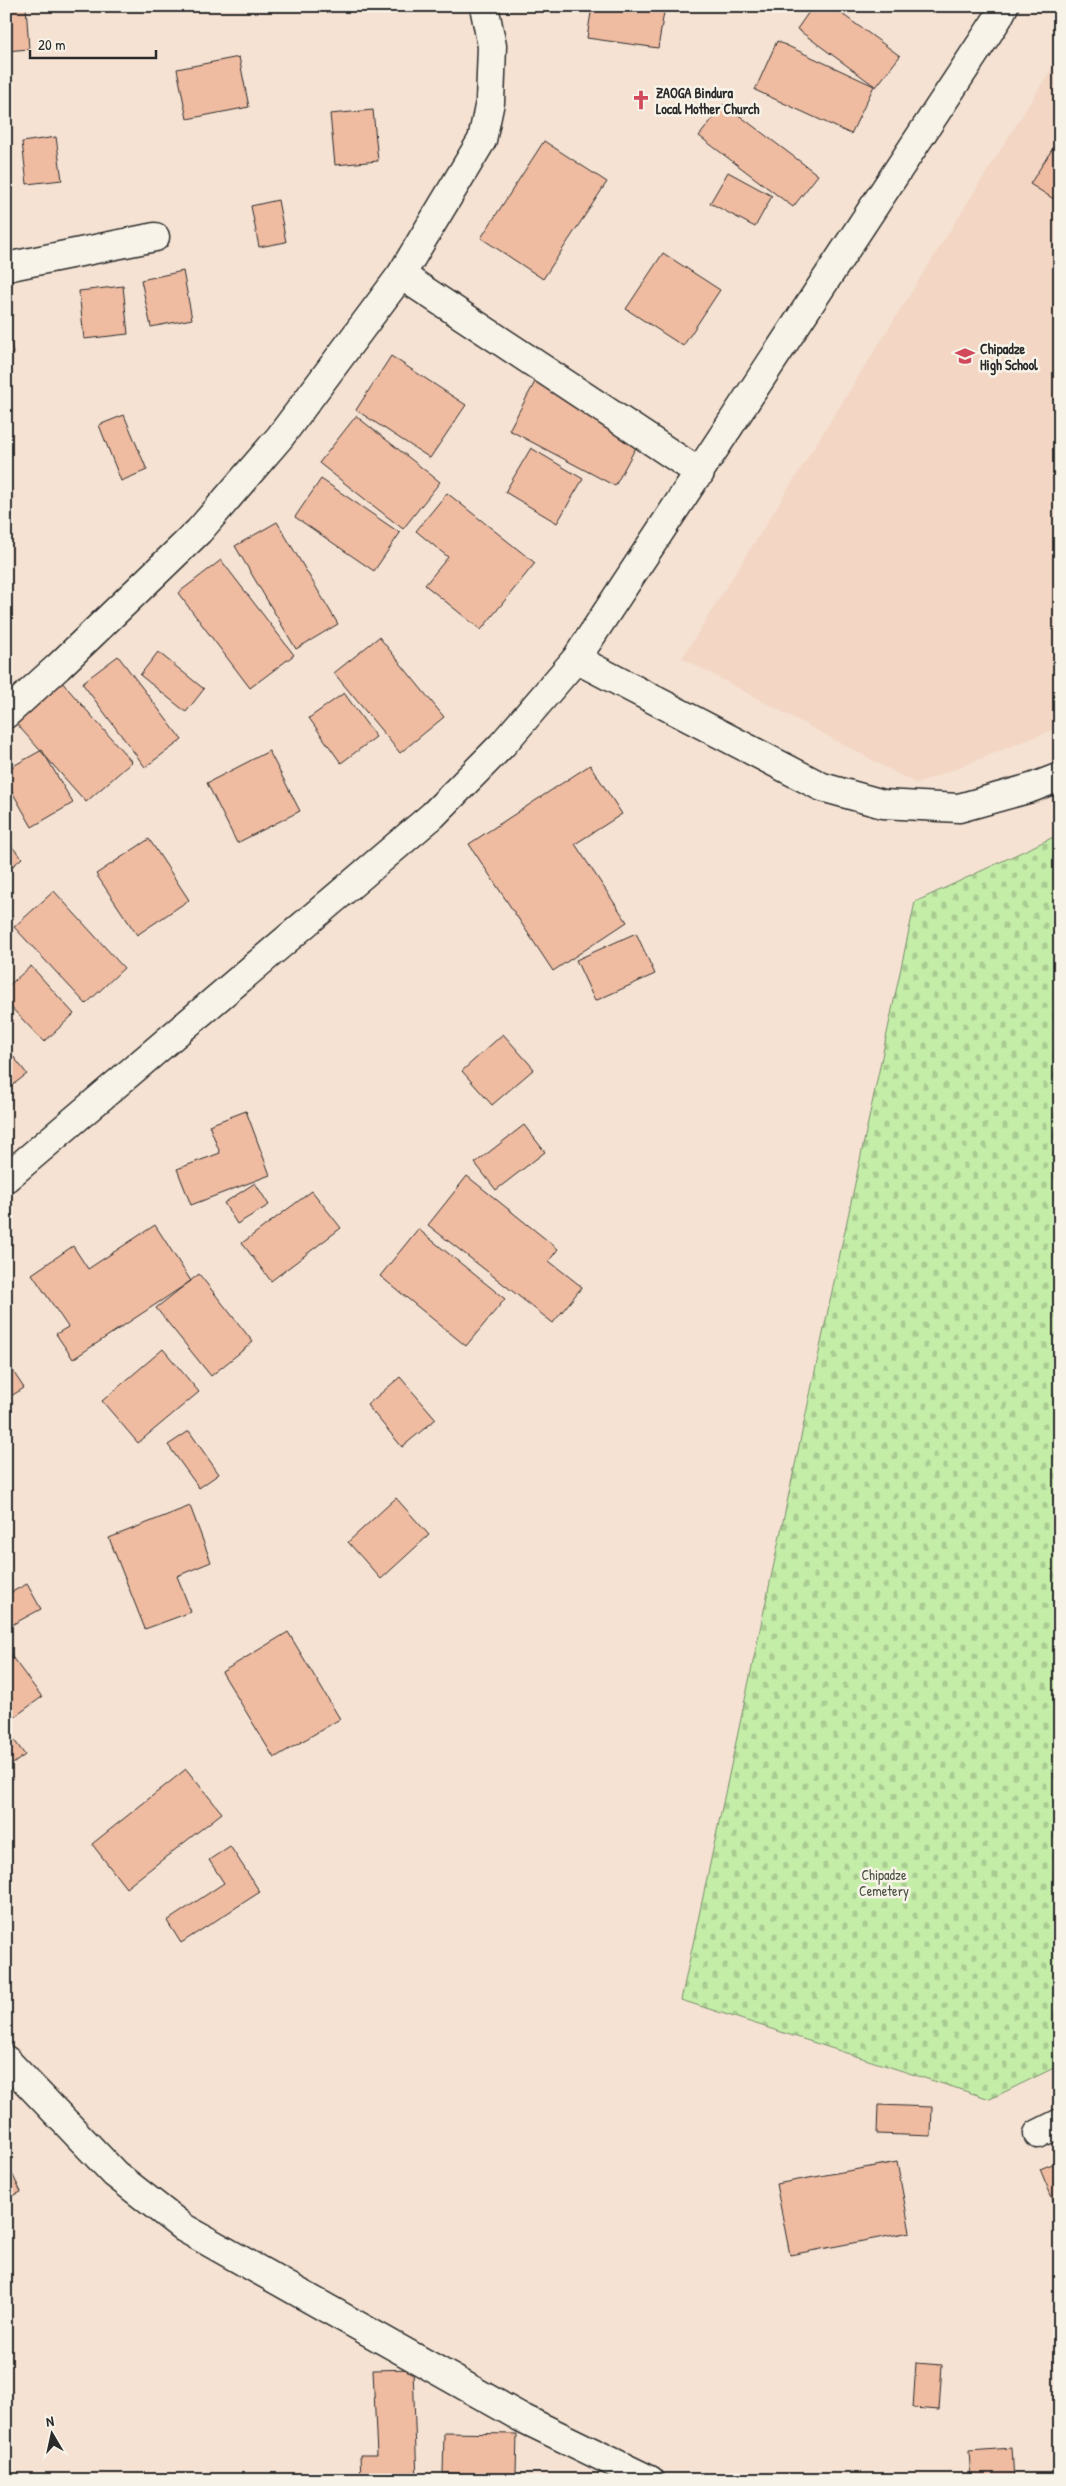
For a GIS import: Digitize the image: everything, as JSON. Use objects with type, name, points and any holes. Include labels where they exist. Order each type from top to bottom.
[{"type":"street","points":[[6,714],[58,667],[199,531],[280,437],[402,275],[482,140],[490,102],[492,46],[484,6]]},
{"type":"street","points":[[6,1178],[433,815],[502,745],[576,659],[700,473],[998,18],[1004,6]]},
{"type":"street","points":[[6,267],[155,237]]},
{"type":"street","points":[[402,275],[700,473]]},
{"type":"street","points":[[576,659],[822,787],[883,804],[959,808],[1031,788],[1060,777]]},
{"type":"street","points":[[6,2060],[115,2174],[184,2228],[522,2418],[650,2480]]},
{"type":"shaded area","name":"Chipadze High School","points":[[1060,55],[1060,727],[917,784],[682,658]]},
{"type":"green space","name":"Chipadze Cemetery","points":[[1060,834],[1060,2065],[990,2099],[681,2000],[915,902]]},
{"type":"building","points":[[6,6],[26,6],[29,49],[6,51]]},
{"type":"building","points":[[592,6],[665,6],[658,48],[587,38]]},
{"type":"building","points":[[813,6],[831,6],[900,56],[876,87],[797,29]]},
{"type":"building","points":[[777,41],[874,86],[851,134],[755,90]]},
{"type":"building","points":[[239,57],[249,107],[187,119],[177,69]]},
{"type":"building","points":[[724,104],[818,175],[793,207],[699,136]]},
{"type":"building","points":[[373,110],[378,161],[335,165],[330,114]]},
{"type":"building","points":[[56,137],[62,180],[27,184],[22,142]]},
{"type":"building","points":[[1060,137],[1060,203],[1030,184]]},
{"type":"building","points":[[544,141],[607,182],[543,279],[481,238]]},
{"type":"building","points":[[728,172],[772,196],[755,227],[710,203]]},
{"type":"building","points":[[278,200],[286,242],[259,247],[251,206]]},
{"type":"building","points":[[663,253],[720,290],[683,346],[626,309]]},
{"type":"building","points":[[183,271],[192,319],[151,327],[141,280]]},
{"type":"building","points":[[123,286],[128,334],[84,339],[79,291]]},
{"type":"building","points":[[6,319],[13,354],[6,355]]},
{"type":"building","points":[[391,356],[466,405],[430,458],[356,410]]},
{"type":"building","points":[[536,380],[642,436],[615,486],[509,430]]},
{"type":"building","points":[[124,415],[147,470],[121,481],[99,425]]},
{"type":"building","points":[[356,416],[440,482],[403,529],[319,463]]},
{"type":"building","points":[[531,448],[583,479],[557,523],[505,492]]},
{"type":"building","points":[[321,479],[400,533],[374,571],[295,517]]},
{"type":"building","points":[[447,493],[535,563],[481,630],[425,585],[448,557],[416,531]]},
{"type":"building","points":[[277,522],[338,624],[296,649],[235,546]]},
{"type":"building","points":[[221,560],[294,655],[250,688],[178,593]]},
{"type":"building","points":[[379,637],[444,717],[400,753],[334,673]]},
{"type":"building","points":[[158,652],[204,689],[186,712],[140,675]]},
{"type":"building","points":[[118,656],[182,740],[145,767],[82,683]]},
{"type":"building","points":[[60,680],[132,762],[86,802],[14,721]]},
{"type":"building","points":[[344,693],[376,737],[341,763],[309,718]]},
{"type":"building","points":[[42,750],[73,803],[32,827],[6,781],[6,770]]},
{"type":"building","points":[[269,751],[300,811],[237,843],[207,783]]},
{"type":"building","points":[[590,765],[622,814],[575,844],[627,922],[553,971],[469,844]]},
{"type":"building","points":[[149,839],[189,900],[137,935],[96,874]]},
{"type":"building","points":[[6,840],[22,858],[6,872]]},
{"type":"building","points":[[54,891],[124,968],[86,1004],[14,927]]},
{"type":"building","points":[[636,933],[655,974],[595,1001],[576,960]]},
{"type":"building","points":[[31,966],[74,1014],[44,1042],[6,1002],[6,988]]},
{"type":"building","points":[[503,1034],[534,1069],[492,1105],[462,1071]]},
{"type":"building","points":[[6,1047],[27,1074],[6,1090]]},
{"type":"building","points":[[246,1111],[270,1175],[191,1205],[177,1169],[220,1153],[209,1125]]},
{"type":"building","points":[[524,1125],[545,1152],[496,1190],[475,1163]]},
{"type":"building","points":[[467,1176],[558,1249],[549,1261],[582,1287],[553,1323],[428,1225]]},
{"type":"building","points":[[255,1183],[269,1205],[237,1224],[224,1203]]},
{"type":"building","points":[[312,1191],[341,1228],[271,1281],[242,1243]]},
{"type":"building","points":[[155,1225],[191,1281],[73,1359],[56,1334],[68,1327],[32,1274],[73,1246],[88,1269]]},
{"type":"building","points":[[418,1229],[505,1299],[466,1346],[380,1276]]},
{"type":"building","points":[[199,1274],[253,1342],[211,1376],[156,1308]]},
{"type":"building","points":[[163,1349],[199,1392],[138,1443],[102,1401]]},
{"type":"building","points":[[6,1361],[24,1388],[6,1399]]},
{"type":"building","points":[[400,1377],[436,1419],[402,1447],[367,1405]]},
{"type":"building","points":[[189,1431],[219,1474],[199,1488],[168,1445]]},
{"type":"building","points":[[396,1498],[429,1535],[381,1579],[348,1542]]},
{"type":"building","points":[[190,1506],[211,1562],[177,1576],[191,1612],[145,1629],[109,1538]]},
{"type":"building","points":[[27,1584],[41,1609],[6,1628],[6,1595]]},
{"type":"building","points":[[288,1632],[340,1719],[274,1758],[222,1672]]},
{"type":"building","points":[[6,1649],[42,1697],[6,1723]]},
{"type":"building","points":[[6,1729],[25,1755],[6,1769]]},
{"type":"building","points":[[186,1769],[222,1813],[126,1888],[92,1844]]},
{"type":"building","points":[[230,1846],[260,1892],[181,1943],[167,1921],[224,1883],[209,1860]]},
{"type":"building","points":[[878,2105],[932,2107],[931,2136],[877,2134]]},
{"type":"building","points":[[6,2161],[21,2192],[6,2199]]},
{"type":"building","points":[[1060,2161],[1060,2217],[1040,2169]]},
{"type":"building","points":[[897,2162],[910,2232],[790,2255],[776,2184]]},
{"type":"building","points":[[916,2363],[942,2365],[939,2410],[913,2408]]},
{"type":"building","points":[[413,2369],[417,2480],[361,2480],[360,2455],[377,2455],[373,2370]]},
{"type":"building","points":[[444,2433],[517,2434],[516,2474],[443,2473]]},
{"type":"building","points":[[1012,2448],[1014,2480],[971,2480],[969,2451]]},
{"type":"building","points":[[1059,2451],[1060,2480],[1055,2480]]},
{"type":"place","name":"ZAOGA Bindura Local Mother Church","points":[[641,100]]},
{"type":"place","name":"Chipadze High School","points":[[965,356]]}]
